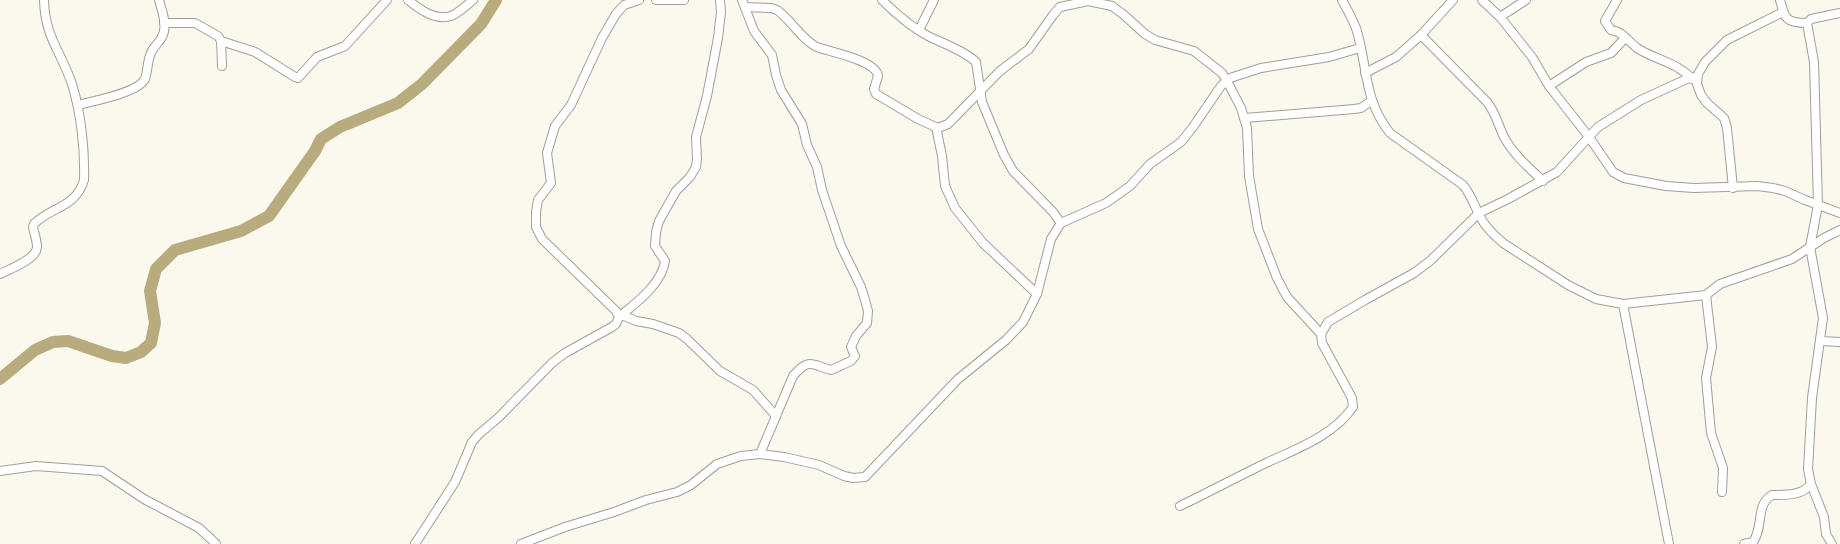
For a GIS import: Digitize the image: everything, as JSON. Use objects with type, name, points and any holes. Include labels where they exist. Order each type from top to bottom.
[{"type":"street","points":[[0,274],[30,258],[36,252],[34,224],[66,205],[82,187],[84,173],[78,105],[67,71],[46,25],[44,0]]},
{"type":"street","points":[[78,105],[122,93],[144,81],[151,53],[163,36],[164,23],[159,0]]},
{"type":"street","points":[[220,40],[255,52],[298,78],[317,57],[345,46],[387,0]]},
{"type":"street","points":[[408,0],[419,8],[441,17],[451,16],[474,0]]},
{"type":"street","points":[[639,0],[624,5],[616,14],[602,38],[571,105],[556,126],[547,153],[551,183],[538,200],[535,220],[538,233],[549,247],[620,316],[654,324],[679,333],[720,371],[753,390],[776,416]]},
{"type":"street","points":[[656,0],[684,0]]},
{"type":"street","points":[[415,544],[455,482],[472,442],[478,435],[498,418],[552,363],[566,352],[616,324],[620,316],[646,293],[664,269],[665,261],[655,246],[656,232],[659,221],[676,191],[690,177],[696,167],[698,159],[696,137],[707,96],[718,38],[721,12],[720,0]]},
{"type":"street","points":[[882,0],[905,21],[974,60],[978,67],[982,102],[1013,171],[1061,223]]},
{"type":"street","points":[[919,30],[934,0]]},
{"type":"street","points":[[1342,0],[1355,26],[1371,101],[1390,133],[1463,185],[1470,193],[1479,214],[1488,228],[1503,243],[1568,286],[1596,299],[1623,304],[1706,295],[1720,284],[1792,260],[1840,230]]},
{"type":"street","points":[[1365,73],[1396,58],[1421,35],[1453,0]]},
{"type":"street","points":[[1482,0],[1500,17],[1532,57],[1550,86],[1613,172],[1624,178],[1666,186],[1773,188],[1840,213]]},
{"type":"street","points":[[1500,17],[1526,0]]},
{"type":"street","points":[[1617,0],[1605,21],[1611,30],[1618,31],[1643,52],[1680,68],[1697,84],[1701,95],[1707,103],[1724,118],[1727,128],[1733,188]]},
{"type":"street","points":[[1780,0],[1783,12],[1791,22],[1807,24]]},
{"type":"street","points":[[743,4],[777,10],[816,46],[846,54],[875,69],[878,76],[874,89],[876,94],[918,119],[936,127],[948,124],[1000,70],[1029,49],[1052,15],[1062,4],[1088,2],[1112,6],[1155,40],[1194,51],[1212,64],[1227,81],[1245,118],[1249,141],[1249,176],[1258,229],[1277,278],[1287,297],[1321,334],[1322,343],[1352,398],[1353,407],[1347,416],[1298,450],[1267,463],[1180,506]]},
{"type":"street","points":[[743,4],[754,30],[772,55],[781,90],[802,124],[807,145],[818,167],[822,190],[841,246],[861,287],[868,311],[865,327],[856,336],[851,347],[855,356],[851,361],[831,370],[812,363],[799,369],[789,382],[760,454]]},
{"type":"street","points":[[1697,84],[1698,74],[1705,62],[1727,40],[1783,12]]},
{"type":"street","points":[[1832,544],[1826,534],[1824,516],[1811,484],[1808,469],[1809,431],[1823,324],[1810,247],[1818,205],[1814,62],[1807,24],[1811,19],[1840,13]]},
{"type":"street","points":[[164,23],[195,23],[218,36],[222,66]]},
{"type":"street","points":[[1421,35],[1493,109],[1504,138],[1510,148],[1543,181]]},
{"type":"street","points":[[1550,86],[1586,62],[1611,53],[1625,38]]},
{"type":"street","points":[[521,544],[646,500],[677,492],[691,485],[710,469],[728,459],[760,454],[806,462],[853,478],[866,477],[958,379],[1014,333],[1023,322],[1037,294],[1051,239],[1061,223],[1106,203],[1130,186],[1150,164],[1181,142],[1221,86],[1227,81],[1238,75],[1261,68],[1329,57],[1360,48]]},
{"type":"street","points":[[1321,334],[1328,322],[1399,282],[1430,261],[1479,214],[1557,172],[1598,127],[1641,100],[1691,77]]},
{"type":"street","points":[[1245,118],[1354,109],[1361,108],[1371,101]]},
{"type":"street","points":[[936,127],[942,156],[945,186],[955,208],[983,243],[1037,294]]},
{"type":"street","points":[[1706,295],[1712,347],[1706,378],[1711,433],[1723,468],[1722,492]]},
{"type":"street","points":[[1623,304],[1634,351],[1669,544]]},
{"type":"street","points":[[1820,341],[1840,342]]},
{"type":"street","points":[[0,471],[36,466],[102,470],[144,499],[199,528],[216,544]]},
{"type":"street","points":[[1744,544],[1753,542],[1757,536],[1761,508],[1768,497],[1772,495],[1795,494],[1806,490],[1811,484]]},
{"type":"waterway","points":[[0,379],[35,350],[53,342],[68,341],[112,356],[126,358],[141,352],[151,343],[155,323],[150,291],[156,269],[175,250],[241,231],[269,216],[315,151],[321,139],[340,127],[398,103],[422,84],[481,24],[496,0]]}]
